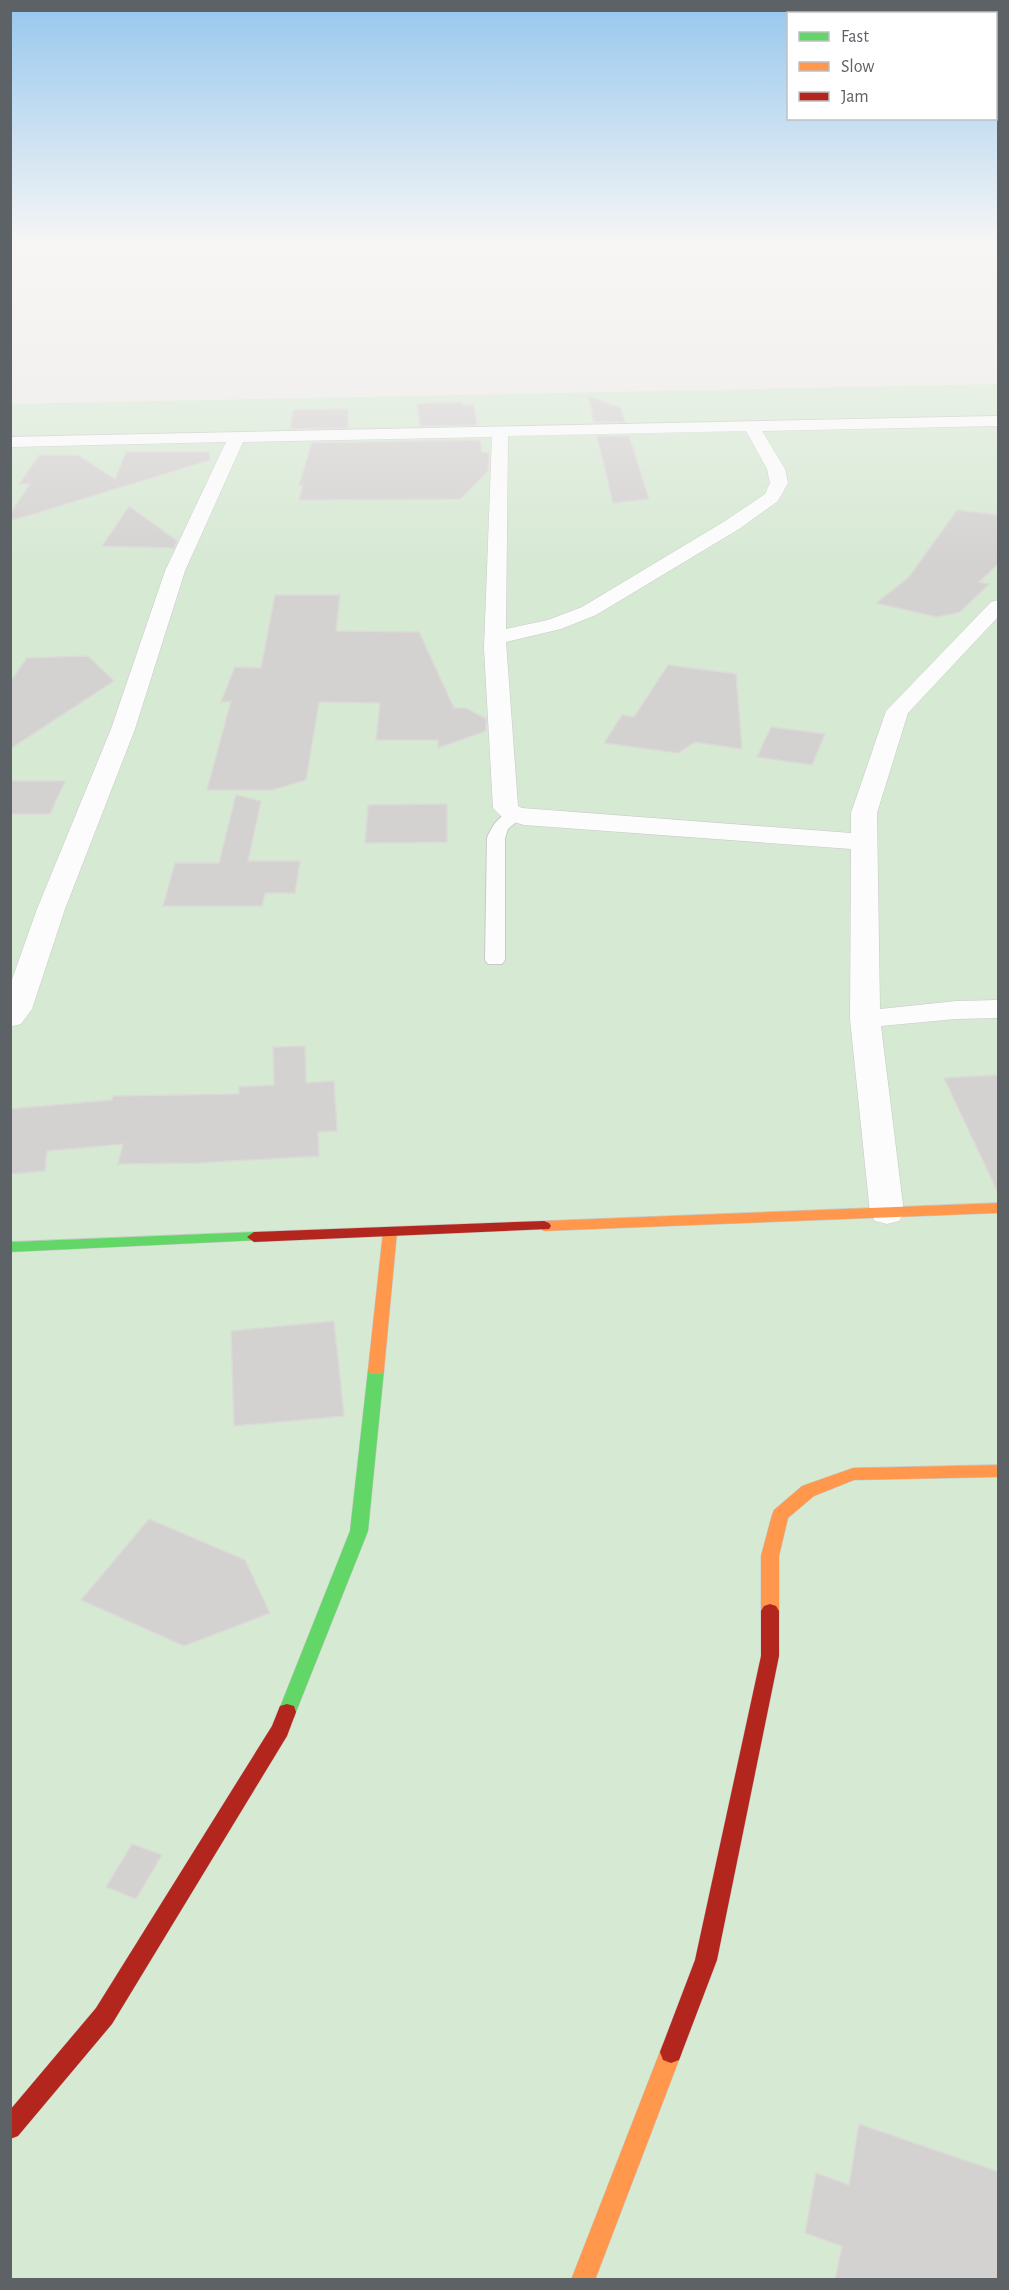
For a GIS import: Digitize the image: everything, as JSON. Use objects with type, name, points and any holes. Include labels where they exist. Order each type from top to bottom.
[{"type":"street","points":[[10,442],[999,421]]},
{"type":"street","points":[[495,638],[554,625],[589,611],[723,531],[772,497],[779,483],[776,469],[752,427]]},
{"type":"street","points":[[500,433],[495,638],[506,808],[514,816],[865,842]]},
{"type":"street","points":[[10,1017],[16,1009],[51,909],[123,729],[175,571],[236,438]]},
{"type":"street","points":[[886,1213],[865,1019],[864,813],[897,711],[999,606]]},
{"type":"street","points":[[865,1019],[956,1010],[999,1010]]},
{"type":"street","points":[[10,1247],[999,1208]]},
{"type":"street","points":[[10,2128],[104,2016],[280,1730],[359,1531],[390,1232]]},
{"type":"street","points":[[583,2280],[706,1960],[770,1656],[770,1556],[780,1515],[808,1491],[853,1474],[999,1471]]},
{"type":"lane","points":[[495,960],[496,838],[500,827],[514,816]]},
{"type":"green space","points":[[998,384],[998,2279],[11,2279],[10,404]]},
{"type":"building","points":[[588,396],[621,408],[625,422],[594,422]]},
{"type":"building","points":[[461,402],[462,405],[474,405],[477,425],[420,426],[417,404]]},
{"type":"building","points":[[293,410],[348,410],[348,428],[290,429]]},
{"type":"building","points":[[597,436],[629,436],[649,499],[613,503]]},
{"type":"building","points":[[480,440],[482,452],[489,453],[488,471],[460,499],[299,500],[303,485],[299,485],[312,443]]},
{"type":"building","points":[[126,452],[209,452],[210,460],[10,521],[10,514],[30,484],[19,484],[39,455],[78,455],[115,479]]},
{"type":"building","points":[[129,506],[177,541],[174,548],[102,546]]},
{"type":"building","points":[[957,510],[999,515],[999,563],[979,582],[989,584],[960,612],[937,617],[876,603],[909,577]]},
{"type":"building","points":[[275,595],[340,595],[336,631],[419,632],[454,708],[466,708],[486,719],[486,731],[438,748],[438,740],[376,740],[380,703],[319,702],[306,780],[272,790],[207,790],[231,701],[221,702],[235,667],[261,668]]},
{"type":"building","points":[[88,656],[114,681],[10,749],[10,682],[27,658]]},
{"type":"building","points":[[668,665],[736,674],[742,749],[695,742],[678,753],[604,743],[622,715],[634,717]]},
{"type":"building","points":[[771,727],[825,734],[812,765],[757,757]]},
{"type":"building","points":[[10,781],[65,781],[50,814],[10,814]]},
{"type":"building","points":[[236,795],[261,801],[248,861],[300,861],[295,893],[265,893],[262,906],[163,906],[175,863],[219,863]]},
{"type":"building","points":[[447,804],[447,842],[365,843],[368,805]]},
{"type":"building","points":[[305,1046],[306,1083],[334,1081],[337,1131],[318,1132],[319,1156],[196,1163],[118,1164],[123,1144],[47,1151],[45,1171],[10,1174],[10,1109],[112,1100],[113,1096],[239,1094],[239,1087],[274,1085],[273,1047]]},
{"type":"building","points":[[999,1075],[999,1195],[944,1078]]},
{"type":"building","points":[[334,1321],[344,1416],[234,1426],[231,1331]]},
{"type":"building","points":[[149,1519],[245,1560],[270,1613],[184,1646],[81,1600]]},
{"type":"building","points":[[132,1844],[162,1855],[136,1899],[106,1887]]},
{"type":"building","points":[[859,2124],[999,2172],[999,2280],[835,2280],[842,2246],[805,2233],[816,2173],[849,2185]]},
{"type":"traffic: fast","points":[[10,1247],[254,1237]]},
{"type":"traffic: fast","points":[[287,1712],[359,1531],[376,1370]]},
{"type":"traffic: slow","points":[[544,1226],[998,1208]]},
{"type":"traffic: slow","points":[[376,1370],[390,1232]]},
{"type":"traffic: slow","points":[[770,1611],[770,1556],[780,1515],[808,1491],[853,1474],[998,1471]]},
{"type":"traffic: slow","points":[[583,2280],[671,2052]]},
{"type":"traffic: jam","points":[[254,1237],[544,1226]]},
{"type":"traffic: jam","points":[[671,2052],[706,1960],[770,1656],[770,1611]]},
{"type":"traffic: jam","points":[[10,2128],[104,2016],[280,1730],[287,1712]]}]
